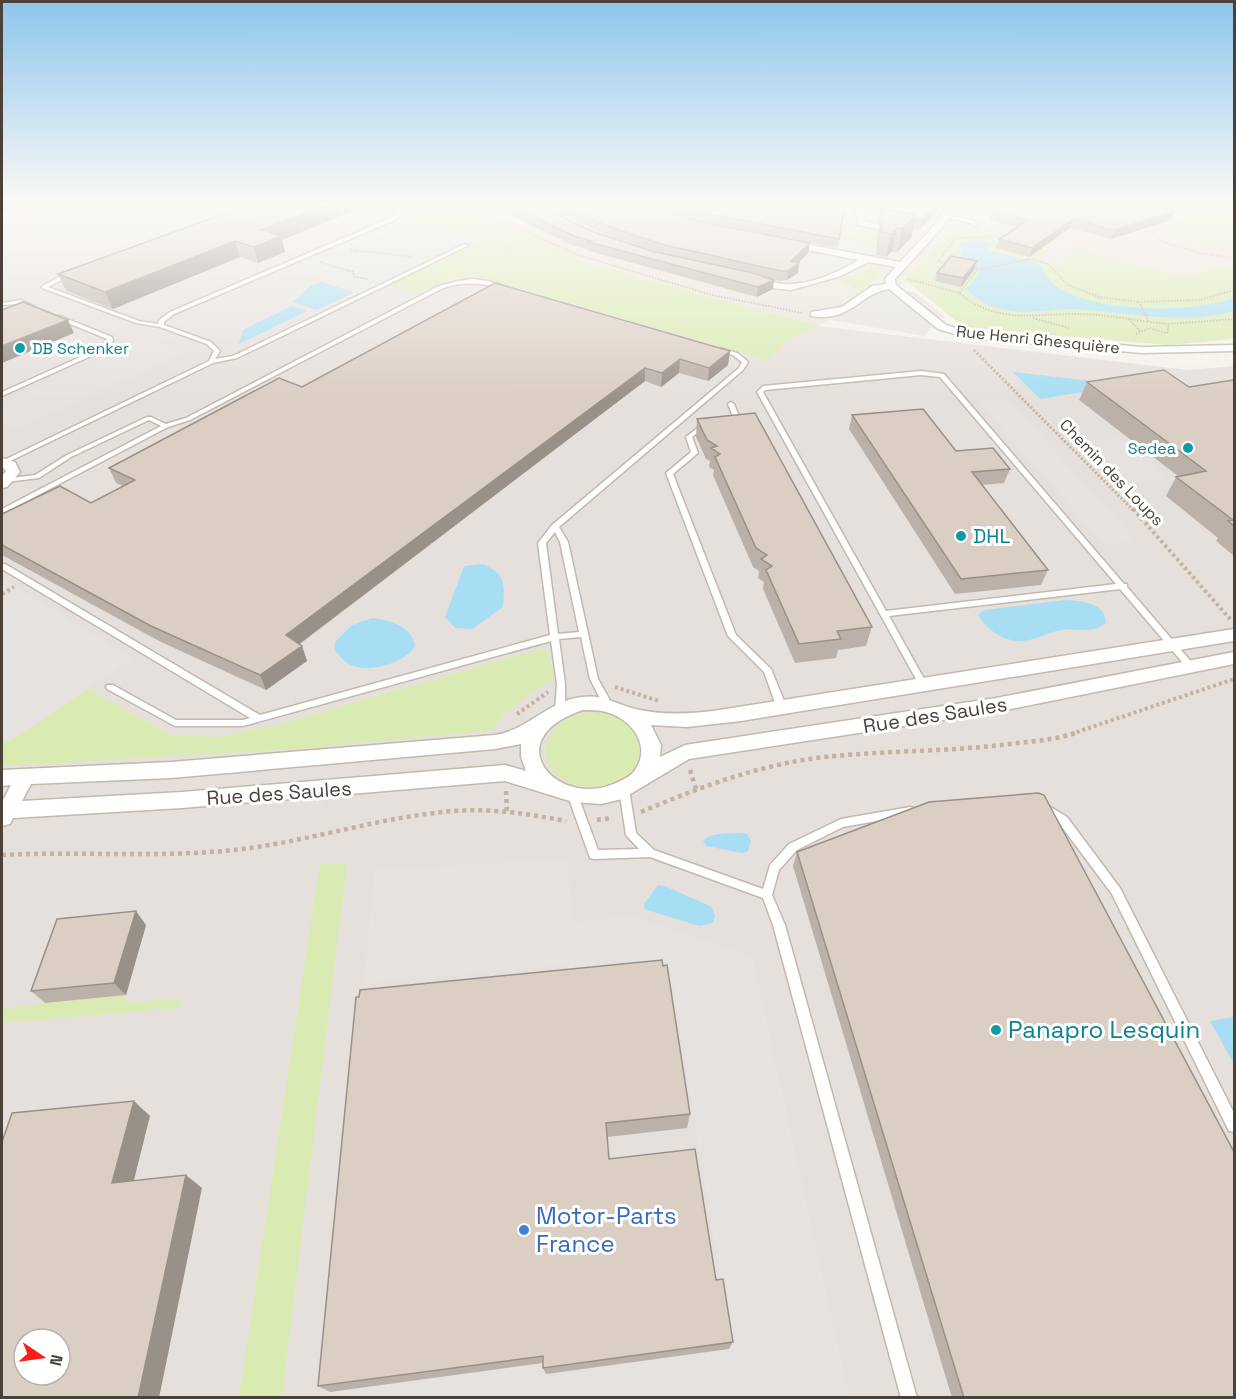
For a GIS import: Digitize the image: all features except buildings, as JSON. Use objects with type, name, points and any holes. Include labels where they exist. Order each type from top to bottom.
[{"type":"street","points":[[740,274],[774,285],[790,287],[847,269]]},
{"type":"street","points":[[815,314],[845,310],[891,281],[898,269]]},
{"type":"street","name":"Rue Henri Ghesquière","points":[[891,281],[942,327],[968,335],[1142,350],[1234,348]]},
{"type":"street","points":[[3,462],[13,469],[4,482]]},
{"type":"street","name":"Rue des Saules","points":[[2,778],[183,769],[503,741],[515,739],[560,710],[578,704],[607,704],[633,715],[678,722],[924,686],[1234,635]]},
{"type":"street","name":"Rue des Saules","points":[[3,813],[193,800],[505,773],[534,779],[573,796],[605,796],[632,784],[674,756],[685,752],[996,705],[1234,658]]},
{"type":"street","points":[[632,784],[649,764],[652,748],[649,733],[633,715]]},
{"type":"street","name":"Rue des Saules","points":[[539,725],[531,740],[531,763],[540,777],[554,789]]},
{"type":"street","points":[[3,813],[25,777]]},
{"type":"lane","points":[[161,326],[161,321],[172,313],[275,269]]},
{"type":"lane","points":[[3,462],[211,362],[235,357],[417,269]]},
{"type":"lane","points":[[80,270],[58,278],[44,287],[138,322],[161,326],[209,343],[217,351],[211,362]]},
{"type":"lane","points":[[2,512],[166,426],[188,419],[450,283],[472,279],[518,291]]},
{"type":"lane","points":[[2,304],[21,302],[43,311]]},
{"type":"lane","points":[[2,394],[98,351],[110,341],[110,338],[54,315]]},
{"type":"lane","points":[[560,710],[561,689],[542,543],[555,527],[741,369],[745,362],[735,354],[712,348]]},
{"type":"lane","points":[[924,686],[760,392],[763,388],[921,373],[942,375],[1191,667]]},
{"type":"lane","points":[[727,422],[738,421],[731,404]]},
{"type":"lane","points":[[4,482],[37,477],[69,456],[149,418],[166,426]]},
{"type":"lane","points":[[716,423],[705,424],[689,437],[695,453],[669,473],[732,636],[768,671],[782,708]]},
{"type":"lane","points":[[555,527],[564,542],[597,686],[607,704]]},
{"type":"lane","points":[[2,566],[259,719]]},
{"type":"lane","points":[[883,614],[1121,583]]},
{"type":"lane","points":[[110,687],[175,723],[243,723],[555,637],[584,634]]},
{"type":"lane","points":[[632,784],[631,835],[650,853]]},
{"type":"lane","points":[[573,796],[594,855],[650,853],[767,895]]},
{"type":"lane","points":[[1031,802],[1063,820],[1116,891],[1234,1126]]},
{"type":"lane","points":[[909,1398],[779,925],[767,895],[774,868],[793,847],[818,833],[841,823],[922,809]]},
{"type":"path","points":[[343,269],[352,272],[355,277],[368,279]]},
{"type":"path","points":[[624,269],[712,295],[777,309],[815,314]]},
{"type":"path","points":[[974,269],[980,269]]},
{"type":"path","points":[[1053,269],[1068,285],[1099,297],[1140,304],[1200,300],[1234,290]]},
{"type":"path","points":[[959,293],[977,270]]},
{"type":"path","points":[[891,281],[948,288],[959,293],[973,306],[1006,317],[1074,314],[1169,324],[1234,319]]},
{"type":"path","points":[[1140,304],[1149,322]]},
{"type":"path","points":[[1032,317],[1075,329]]},
{"type":"path","points":[[1128,318],[1140,331]]},
{"type":"path","points":[[1129,334],[1139,334],[1140,331],[1155,328],[1167,333],[1169,324]]},
{"type":"path","name":"Chemin des Loups","points":[[966,342],[1130,506],[1234,624]]},
{"type":"path","points":[[597,686],[615,687],[669,706],[678,722]]},
{"type":"path","points":[[503,741],[505,725],[549,692],[561,689]]},
{"type":"path","points":[[685,752],[696,789]]},
{"type":"path","points":[[505,773],[507,811]]},
{"type":"shaded area","points":[[2,269],[606,269],[818,326],[1188,370],[1234,366],[1234,1397],[2,1398]]},
{"type":"shaded area","points":[[299,269],[422,269],[373,293]]},
{"type":"shaded area","points":[[612,269],[917,269],[906,282],[818,326]]},
{"type":"shaded area","points":[[802,269],[828,269],[816,273]]},
{"type":"shaded area","points":[[1153,269],[1211,269],[1183,277]]},
{"type":"shaded area","points":[[884,290],[915,292],[945,317],[937,319],[925,336],[831,320]]},
{"type":"shaded area","points":[[143,340],[181,353],[23,427],[2,425],[2,403]]},
{"type":"shaded area","points":[[1007,398],[1136,541],[1105,545],[977,401]]},
{"type":"shaded area","points":[[1120,438],[1165,479],[1132,483],[1088,441]]},
{"type":"shaded area","points":[[2,578],[132,659],[10,741],[2,741]]},
{"type":"shaded area","points":[[567,859],[573,922],[632,916],[752,956],[849,1397],[330,1398],[330,1392],[546,1363],[546,1376],[729,1349],[722,1288],[670,969],[567,978],[565,965],[364,984],[375,870]]},
{"type":"green space","points":[[422,269],[612,269],[818,326],[789,340],[767,360],[476,276],[449,279],[420,293],[392,284]]},
{"type":"green space","points":[[868,269],[885,269],[861,291],[838,280]]},
{"type":"green space","points":[[915,269],[1153,269],[1183,277],[1211,269],[1234,269],[1234,339],[1167,345],[971,328],[961,325],[905,280]]},
{"type":"green space","points":[[540,649],[548,651],[554,680],[512,708],[493,730],[298,749],[2,766],[2,741],[11,741],[88,689],[171,735],[219,737],[279,724]]},
{"type":"green space","points":[[595,711],[617,716],[631,726],[639,738],[641,752],[636,766],[626,777],[611,785],[590,787],[570,783],[556,774],[548,762],[546,749],[550,736],[560,724],[575,715]]},
{"type":"green space","points":[[320,863],[347,864],[282,1397],[239,1397]]},
{"type":"green space","points":[[126,995],[126,1003],[182,998],[179,1008],[2,1023],[2,1008]]},
{"type":"water","points":[[978,269],[1044,269],[1054,285],[1071,294],[1117,306],[1193,307],[1234,298],[1234,311],[1175,318],[1075,309],[1023,312],[1000,309],[984,303],[966,289],[981,270]]},
{"type":"water","points":[[321,282],[354,292],[317,310],[293,302],[311,285]]},
{"type":"water","points":[[292,306],[307,311],[239,344],[243,330]]},
{"type":"water","points":[[1013,372],[1127,385],[1040,399]]},
{"type":"water","points":[[482,564],[495,571],[502,580],[503,607],[472,629],[455,628],[445,617],[464,566]]},
{"type":"water","points":[[1066,600],[1086,602],[1098,607],[1105,616],[1106,623],[1096,628],[1061,630],[1029,640],[1014,641],[993,632],[978,615],[984,610]]},
{"type":"water","points":[[372,618],[399,625],[410,633],[415,646],[403,658],[385,666],[366,668],[349,664],[335,650],[335,642],[352,625]]},
{"type":"water","points":[[747,834],[751,841],[748,851],[742,853],[706,846],[703,841],[715,835]]},
{"type":"water","points":[[658,885],[712,907],[715,916],[713,923],[699,926],[644,909],[644,904]]},
{"type":"water","points":[[1234,1017],[1234,1064],[1210,1021]]},
{"type":"place","name":"DB Schenker","points":[[20,348]]},
{"type":"place","name":"Sedea","points":[[1188,448]]},
{"type":"place","name":"DHL","points":[[961,536]]},
{"type":"place","name":"Panapro Lesquin","points":[[996,1030]]},
{"type":"place","name":"Motor-Parts France","points":[[524,1230]]}]
